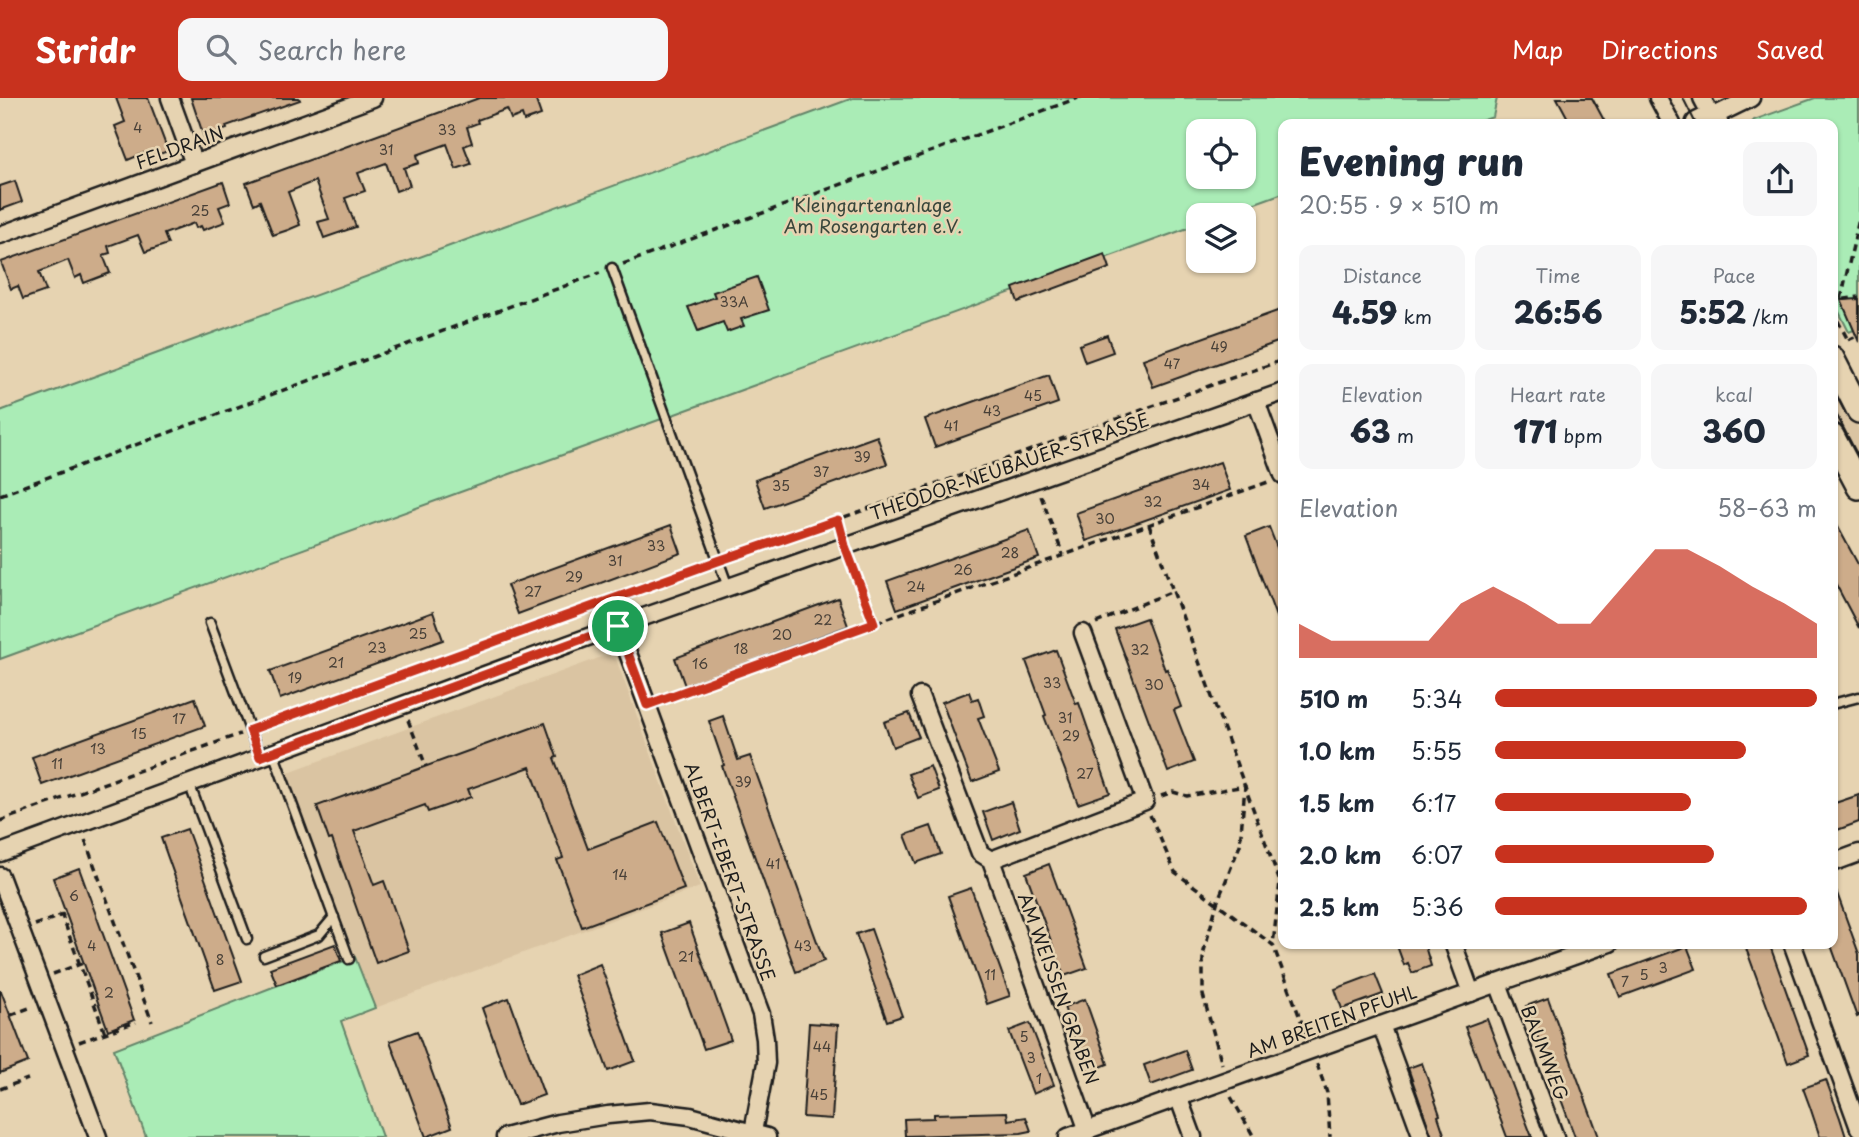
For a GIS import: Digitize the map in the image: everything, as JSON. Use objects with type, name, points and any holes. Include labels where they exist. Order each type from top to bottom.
[{"type":"street","points":[[170,98],[194,164]]},
{"type":"street","name":"FELDRAIN","points":[[0,235],[373,98]]},
{"type":"street","points":[[1658,98],[1668,119]]},
{"type":"street","points":[[1707,116],[1751,98]]},
{"type":"street","points":[[1838,370],[1859,411]]},
{"type":"street","name":"THEODOR-NEUBAUER-STRASSE","points":[[0,853],[618,626],[1278,393]]},
{"type":"street","points":[[1256,401],[1277,478]]},
{"type":"street","points":[[1838,447],[1859,487]]},
{"type":"street","name":"ALBERT-EBERT-STRASSE","points":[[618,626],[761,1014],[766,1063],[757,1136]]},
{"type":"street","points":[[991,860],[1144,801],[1083,633]]},
{"type":"street","name":"AM WEISSEN GRABEN","points":[[920,696],[980,853],[991,860],[1088,1131]]},
{"type":"street","points":[[1838,861],[1859,853]]},
{"type":"street","points":[[0,876],[98,1137]]},
{"type":"street","points":[[1455,949],[1471,993]]},
{"type":"street","name":"AM BREITEN PFUHL","points":[[1068,1137],[1593,949]]},
{"type":"street","points":[[1794,949],[1859,1128]]},
{"type":"street","name":"BAUMWEG","points":[[1497,983],[1555,1137]]},
{"type":"street","points":[[1381,1025],[1422,1137]]},
{"type":"street","points":[[1178,1099],[1193,1137]]},
{"type":"street","points":[[505,1137],[558,1123],[650,1111],[690,1116],[757,1136]]},
{"type":"lane","points":[[612,268],[728,587]]},
{"type":"lane","points":[[210,623],[250,730],[267,754],[349,959]]},
{"type":"lane","points":[[1838,702],[1859,697]]},
{"type":"lane","points":[[190,783],[247,939]]},
{"type":"lane","points":[[264,956],[318,935],[334,916]]},
{"type":"path","points":[[0,495],[1078,98]]},
{"type":"path","points":[[1841,299],[1859,219]]},
{"type":"path","points":[[1838,300],[1859,297]]},
{"type":"path","points":[[1838,321],[1848,340]]},
{"type":"path","points":[[0,821],[1278,362]]},
{"type":"path","points":[[647,705],[1277,478]]},
{"type":"path","points":[[1041,496],[1063,555]]},
{"type":"path","points":[[1149,525],[1278,877]]},
{"type":"path","points":[[845,546],[874,623]]},
{"type":"path","points":[[1083,633],[1096,623],[1173,591]]},
{"type":"path","points":[[1245,786],[1187,796],[1172,792],[1144,801],[1175,872],[1273,945]]},
{"type":"path","points":[[1245,786],[1240,845],[1217,903],[1203,955],[1203,995],[1223,1067],[1223,1082],[1254,1137]]},
{"type":"path","points":[[85,840],[152,1022]]},
{"type":"path","points":[[1278,900],[1273,945],[1327,1093],[1330,1137]]},
{"type":"path","points":[[61,913],[105,1033]]},
{"type":"path","points":[[11,1015],[37,1005]]},
{"type":"path","points":[[65,1047],[136,1022]]},
{"type":"path","points":[[0,1089],[28,1079]]},
{"type":"shaded area","points":[[1838,390],[1859,430],[1859,467],[1838,427]]},
{"type":"shaded area","points":[[607,655],[616,659],[700,887],[375,1008],[286,773]]},
{"type":"green space","name":"Kleingartenanlage Am Rosengarten e.V.","points":[[853,98],[1497,98],[1493,117],[1487,119],[1278,119],[1278,195],[1255,203],[1186,203],[1186,229],[0,659],[0,411]]},
{"type":"green space","points":[[1815,98],[1859,98],[1859,328],[1849,332],[1838,310],[1838,119],[1757,119]]},
{"type":"green space","points":[[355,957],[375,1008],[341,1021],[382,1137],[146,1137],[114,1049]]},
{"type":"building","points":[[116,98],[148,98],[168,151],[146,159],[144,153],[128,160],[115,126],[125,122]]},
{"type":"building","points":[[191,98],[300,100],[226,126],[227,129],[204,137]]},
{"type":"building","points":[[479,98],[535,98],[541,115],[524,121],[522,115],[511,119],[507,109],[477,120],[478,123],[467,127],[472,143],[464,146],[471,164],[456,169],[447,144],[417,155],[419,163],[404,168],[410,186],[396,191],[386,163],[358,173],[365,191],[345,198],[356,227],[324,238],[318,222],[329,219],[315,181],[288,192],[300,225],[288,230],[273,235],[260,201],[254,204],[246,183]]},
{"type":"building","points":[[1557,98],[1592,98],[1603,119],[1568,119]]},
{"type":"building","points":[[15,181],[22,202],[0,210],[0,186]]},
{"type":"building","points":[[223,182],[230,203],[219,207],[225,222],[203,230],[201,226],[196,228],[194,223],[164,234],[168,244],[145,252],[138,235],[108,246],[110,253],[103,255],[110,273],[84,283],[81,275],[75,278],[68,260],[39,272],[46,291],[23,299],[18,286],[11,289],[1,262]]},
{"type":"building","points":[[1105,254],[1110,268],[1018,302],[1013,288]]},
{"type":"building","points":[[757,277],[769,310],[741,319],[744,326],[727,332],[723,322],[698,331],[688,307],[715,297],[713,292]]},
{"type":"building","points":[[1859,299],[1859,342],[1841,300]]},
{"type":"building","points":[[1278,311],[1278,342],[1153,387],[1143,359]]},
{"type":"building","points":[[1107,335],[1113,352],[1085,362],[1079,345]]},
{"type":"building","points":[[1049,375],[1058,403],[935,447],[925,419]]},
{"type":"building","points":[[877,436],[887,464],[765,508],[755,480]]},
{"type":"building","points":[[1220,462],[1230,490],[1086,541],[1076,513]]},
{"type":"building","points":[[671,525],[681,553],[518,614],[507,585]]},
{"type":"building","points":[[1269,527],[1278,550],[1278,622],[1246,536]]},
{"type":"building","points":[[1838,527],[1859,566],[1859,628],[1838,588]]},
{"type":"building","points":[[1029,530],[1039,558],[897,609],[887,581]]},
{"type":"building","points":[[838,598],[848,626],[685,686],[675,658]]},
{"type":"building","points":[[433,612],[443,640],[280,699],[270,671]]},
{"type":"building","points":[[1146,618],[1181,707],[1174,710],[1194,762],[1168,772],[1115,629]]},
{"type":"building","points":[[1056,650],[1076,704],[1079,703],[1110,793],[1078,804],[1026,661]]},
{"type":"building","points":[[969,692],[972,700],[978,698],[984,716],[978,718],[999,772],[972,782],[942,702]]},
{"type":"building","points":[[195,698],[205,726],[42,785],[32,757]]},
{"type":"building","points":[[909,713],[919,737],[893,747],[884,722]]},
{"type":"building","points":[[723,716],[738,760],[750,756],[824,961],[796,972],[722,766],[724,765],[709,721]]},
{"type":"building","points":[[545,723],[557,757],[554,758],[588,849],[658,822],[684,889],[582,927],[557,860],[563,858],[530,767],[468,789],[471,797],[428,812],[425,805],[354,831],[374,885],[384,881],[409,951],[376,963],[332,839],[329,840],[317,806]]},
{"type":"building","points":[[930,766],[939,790],[918,798],[908,774]]},
{"type":"building","points":[[1859,795],[1859,822],[1838,830],[1838,802]]},
{"type":"building","points":[[1011,802],[1020,829],[993,840],[983,812]]},
{"type":"building","points":[[931,826],[941,854],[916,863],[905,835]]},
{"type":"building","points":[[187,829],[242,981],[215,990],[161,838]]},
{"type":"building","points":[[1049,864],[1087,968],[1064,976],[1026,873]]},
{"type":"building","points":[[79,868],[134,1020],[108,1030],[53,878]]},
{"type":"building","points":[[971,888],[1010,996],[987,1004],[948,896]]},
{"type":"building","points":[[1838,896],[1859,954],[1857,1017],[1832,949],[1838,949]]},
{"type":"building","points":[[689,923],[731,1040],[704,1049],[662,933]]},
{"type":"building","points":[[871,929],[902,1016],[887,1021],[856,934]]},
{"type":"building","points":[[335,944],[341,961],[277,985],[270,968]]},
{"type":"building","points":[[1398,949],[1426,949],[1431,966],[1412,973],[1408,963],[1404,965]]},
{"type":"building","points":[[1679,949],[1688,949],[1696,969],[1620,997],[1611,974]]},
{"type":"building","points":[[1746,949],[1771,949],[1809,1055],[1788,1063]]},
{"type":"building","points":[[600,964],[635,1061],[608,1071],[573,975]]},
{"type":"building","points":[[1375,974],[1383,994],[1342,1009],[1335,989]]},
{"type":"building","points":[[0,991],[28,1062],[0,1073]]},
{"type":"building","points":[[509,998],[544,1095],[517,1105],[482,1008]]},
{"type":"building","points":[[1548,998],[1599,1137],[1575,1137],[1526,1006]]},
{"type":"building","points":[[1085,999],[1108,1064],[1088,1072],[1064,1007]]},
{"type":"building","points":[[1487,1019],[1532,1137],[1507,1137],[1465,1027]]},
{"type":"building","points":[[809,1023],[838,1025],[832,1119],[803,1117]]},
{"type":"building","points":[[1030,1023],[1054,1085],[1033,1094],[1009,1031]]},
{"type":"building","points":[[417,1031],[452,1127],[426,1137],[390,1041]]},
{"type":"building","points":[[1185,1050],[1192,1070],[1151,1085],[1144,1065]]},
{"type":"building","points":[[1422,1063],[1445,1137],[1432,1137],[1408,1068]]},
{"type":"building","points":[[1826,1080],[1846,1137],[1820,1137],[1803,1088]]},
{"type":"building","points":[[1007,1112],[1008,1120],[1026,1117],[1031,1131],[905,1136],[904,1119],[934,1118],[934,1114]]},
{"type":"tram line","points":[[1683,98],[1694,119]]},
{"type":"tram line","points":[[1838,399],[1845,412]]},
{"type":"tram line","points":[[1838,418],[1859,458]]},
{"type":"route","points":[[838,520],[874,623],[647,705],[618,626],[260,757],[250,730],[838,520]]}]
